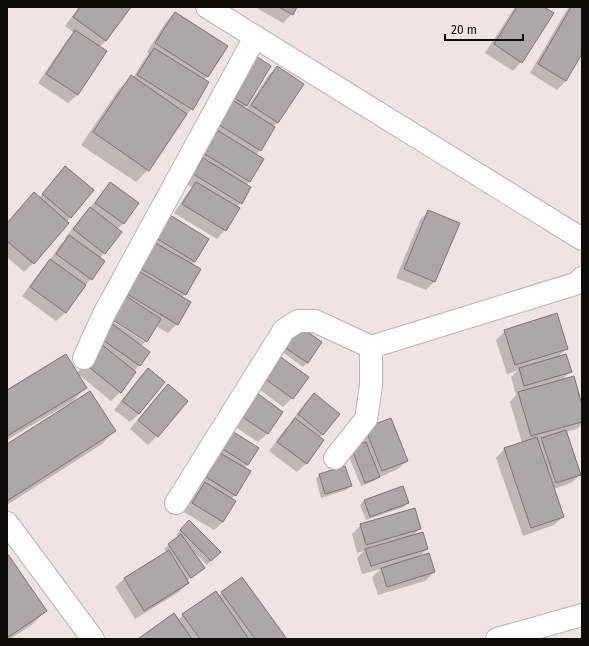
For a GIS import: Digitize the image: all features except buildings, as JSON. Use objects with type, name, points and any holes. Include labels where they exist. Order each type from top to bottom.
[{"type":"street","points":[[207,7],[582,239]]},
{"type":"street","points":[[84,358],[104,314],[255,37]]},
{"type":"street","points":[[176,503],[284,330],[298,321],[315,321],[371,347],[581,287]]},
{"type":"street","points":[[335,458],[366,419],[371,386],[371,347]]},
{"type":"street","points":[[7,523],[93,639]]},
{"type":"street","points":[[497,639],[582,615]]}]
